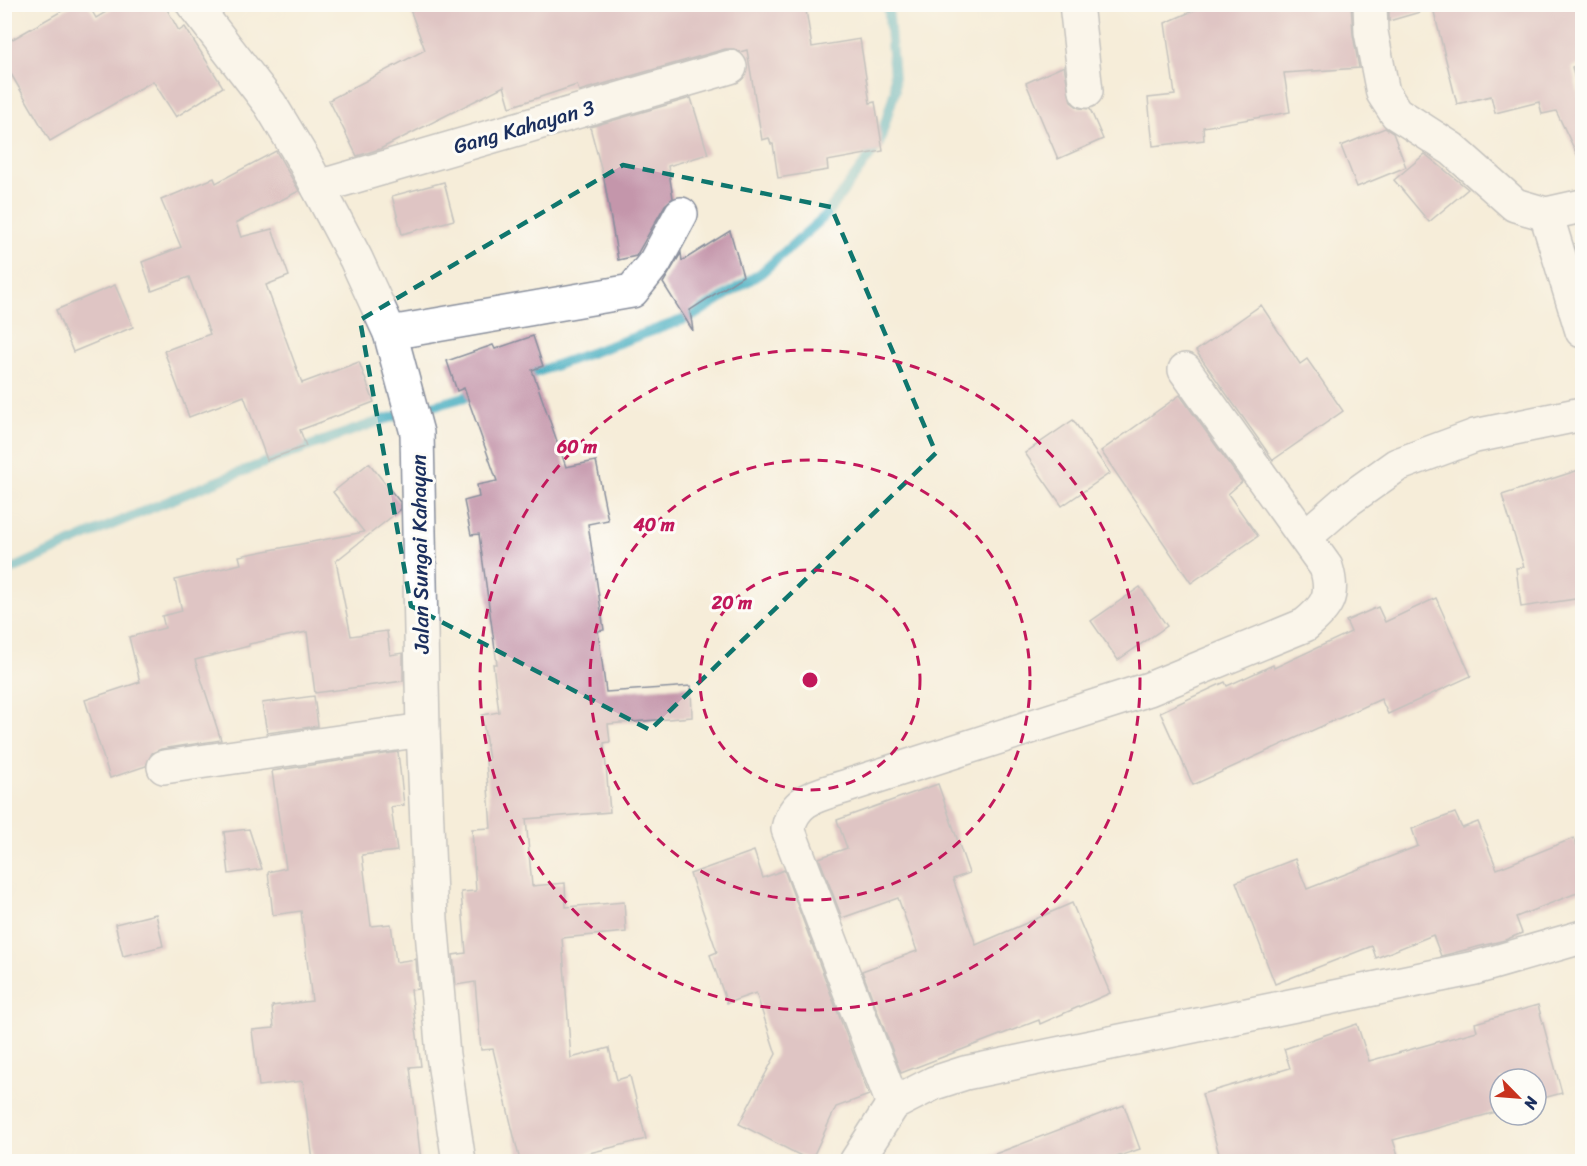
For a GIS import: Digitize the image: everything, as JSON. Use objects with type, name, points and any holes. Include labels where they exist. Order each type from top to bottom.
[{"type":"street","name":"Jalan Sungai Kahayan","points":[[193,4],[270,104],[318,187],[390,333],[417,433],[423,730],[431,920],[443,1055],[459,1161]]},
{"type":"street","points":[[1076,4],[1086,91]]},
{"type":"street","points":[[1370,4],[1371,32],[1383,93],[1396,113],[1452,149],[1515,205],[1546,214],[1582,206]]},
{"type":"street","name":"Gang Kahayan 3","points":[[318,187],[730,67]]},
{"type":"street","points":[[390,333],[632,291],[655,262],[681,214]]},
{"type":"street","points":[[1546,214],[1582,332]]},
{"type":"street","points":[[893,1104],[788,829],[792,812],[802,802],[1149,689],[1305,625],[1320,613],[1328,600],[1331,584],[1326,567],[1185,370]]},
{"type":"street","points":[[1305,537],[1345,502],[1397,465],[1475,436],[1582,414]]},
{"type":"street","points":[[164,767],[423,730]]},
{"type":"street","points":[[856,1161],[893,1104],[934,1083],[964,1073],[1475,968],[1582,937]]},
{"type":"highlighted area","points":[[623,165],[831,207],[936,453],[650,730],[411,606],[360,320]]},
{"type":"building","points":[[74,4],[88,4],[96,18],[119,4],[164,4],[179,31],[185,27],[223,87],[176,117],[153,81],[50,141],[4,62],[4,44]]},
{"type":"building","points":[[408,4],[805,4],[812,47],[860,39],[870,103],[875,102],[883,151],[827,161],[828,170],[778,178],[773,144],[769,138],[762,140],[747,50],[740,52],[725,49],[579,91],[577,85],[510,107],[504,86],[380,149],[357,156],[329,100],[425,50]]},
{"type":"building","points":[[1209,4],[1351,4],[1353,35],[1359,68],[1284,73],[1290,112],[1203,127],[1204,140],[1153,146],[1148,98],[1175,95],[1165,23]]},
{"type":"building","points":[[1389,4],[1418,4],[1420,12],[1389,21]]},
{"type":"building","points":[[1432,4],[1582,4],[1582,64],[1572,67],[1582,109],[1582,165],[1556,111],[1542,114],[1539,102],[1495,113],[1491,96],[1457,104]]},
{"type":"building","points":[[1064,66],[1071,102],[1079,108],[1090,109],[1103,139],[1058,159],[1026,83]]},
{"type":"building","points":[[691,98],[708,154],[668,166],[673,198],[665,205],[636,256],[618,260],[604,179],[590,127]]},
{"type":"building","points":[[1385,128],[1393,133],[1406,167],[1357,187],[1341,146]]},
{"type":"building","points":[[276,151],[299,191],[236,223],[241,237],[272,229],[289,276],[266,285],[302,383],[359,362],[374,402],[300,430],[306,446],[267,460],[244,396],[189,417],[164,351],[210,334],[189,277],[152,291],[142,262],[181,247],[161,200],[214,178],[216,183]]},
{"type":"building","points":[[1425,154],[1468,189],[1429,222],[1394,180]]},
{"type":"building","points":[[444,182],[454,220],[402,234],[392,196]]},
{"type":"building","points":[[730,231],[743,276],[690,310],[693,331],[663,283],[681,253],[682,261]]},
{"type":"building","points":[[115,285],[133,327],[73,352],[56,310]]},
{"type":"building","points":[[1261,305],[1300,364],[1307,359],[1343,411],[1273,460],[1196,351]]},
{"type":"building","points":[[533,336],[543,366],[532,370],[566,467],[596,461],[608,520],[588,524],[604,630],[598,631],[606,692],[691,686],[692,717],[608,724],[610,742],[604,743],[610,812],[526,819],[532,886],[565,883],[566,907],[624,902],[626,932],[562,938],[571,1058],[609,1048],[617,1080],[630,1076],[646,1139],[557,1161],[520,1161],[493,1049],[481,1050],[475,982],[456,985],[453,955],[466,953],[461,892],[476,891],[472,829],[491,828],[486,761],[489,760],[482,715],[499,712],[493,664],[497,664],[479,534],[471,535],[464,501],[479,497],[477,485],[497,481],[464,388],[457,391],[447,361],[493,345],[495,349]]},
{"type":"building","points":[[1180,395],[1242,482],[1228,494],[1258,536],[1191,583],[1101,451]]},
{"type":"building","points":[[1073,420],[1110,473],[1062,506],[1025,453]]},
{"type":"building","points":[[369,463],[400,502],[400,510],[336,561],[351,636],[387,631],[390,655],[403,653],[403,681],[315,693],[307,632],[249,644],[249,646],[195,660],[221,740],[161,749],[152,753],[146,766],[110,778],[85,700],[140,682],[129,637],[165,628],[162,616],[182,611],[175,580],[241,564],[239,556],[364,532],[333,492]]},
{"type":"building","points":[[1582,469],[1582,598],[1521,607],[1516,568],[1524,567],[1502,495]]},
{"type":"building","points":[[1140,587],[1167,626],[1118,660],[1091,621]]},
{"type":"building","points":[[1436,598],[1471,676],[1388,714],[1381,699],[1193,785],[1160,712],[1225,682],[1227,686],[1273,665],[1274,668],[1351,632],[1346,621],[1378,607],[1385,622]]},
{"type":"building","points":[[314,696],[318,726],[267,733],[262,703]]},
{"type":"building","points":[[398,752],[404,805],[391,807],[397,851],[362,855],[371,926],[391,924],[396,962],[416,959],[418,989],[411,990],[421,1066],[410,1067],[421,1161],[313,1161],[303,1081],[259,1086],[252,1030],[274,1028],[272,1006],[312,1001],[301,911],[273,915],[268,872],[286,868],[272,771]]},
{"type":"building","points":[[938,784],[969,873],[953,879],[976,945],[1072,903],[1110,993],[1040,1024],[1039,1020],[901,1073],[862,971],[917,951],[898,898],[842,918],[819,858],[847,848],[837,820]]},
{"type":"building","points":[[1455,813],[1462,828],[1478,822],[1497,869],[1574,838],[1582,860],[1582,891],[1516,917],[1522,933],[1505,940],[1441,956],[1433,935],[1376,958],[1372,946],[1275,984],[1236,882],[1295,859],[1307,889],[1418,846],[1412,829]]},
{"type":"building","points":[[249,829],[262,869],[229,874],[224,832]]},
{"type":"building","points":[[754,851],[763,878],[784,870],[869,1095],[836,1107],[811,1161],[739,1124],[776,1054],[756,993],[727,1003],[710,955],[717,952],[690,874]]},
{"type":"building","points":[[156,914],[163,946],[123,956],[115,924]]},
{"type":"building","points":[[1538,1005],[1562,1093],[1548,1097],[1548,1067],[1488,1067],[1488,1114],[1393,1140],[1398,1155],[1380,1161],[1221,1161],[1202,1094],[1290,1068],[1284,1049],[1357,1024],[1369,1061],[1477,1031],[1475,1023]]},
{"type":"building","points":[[1124,1105],[1140,1149],[1105,1161],[983,1161],[982,1159]]},
{"type":"waterway","points":[[520,378],[691,317],[761,273],[824,217],[879,144],[895,90],[888,4]]},
{"type":"waterway","points":[[4,573],[143,511],[237,473],[392,417],[480,392]]}]
